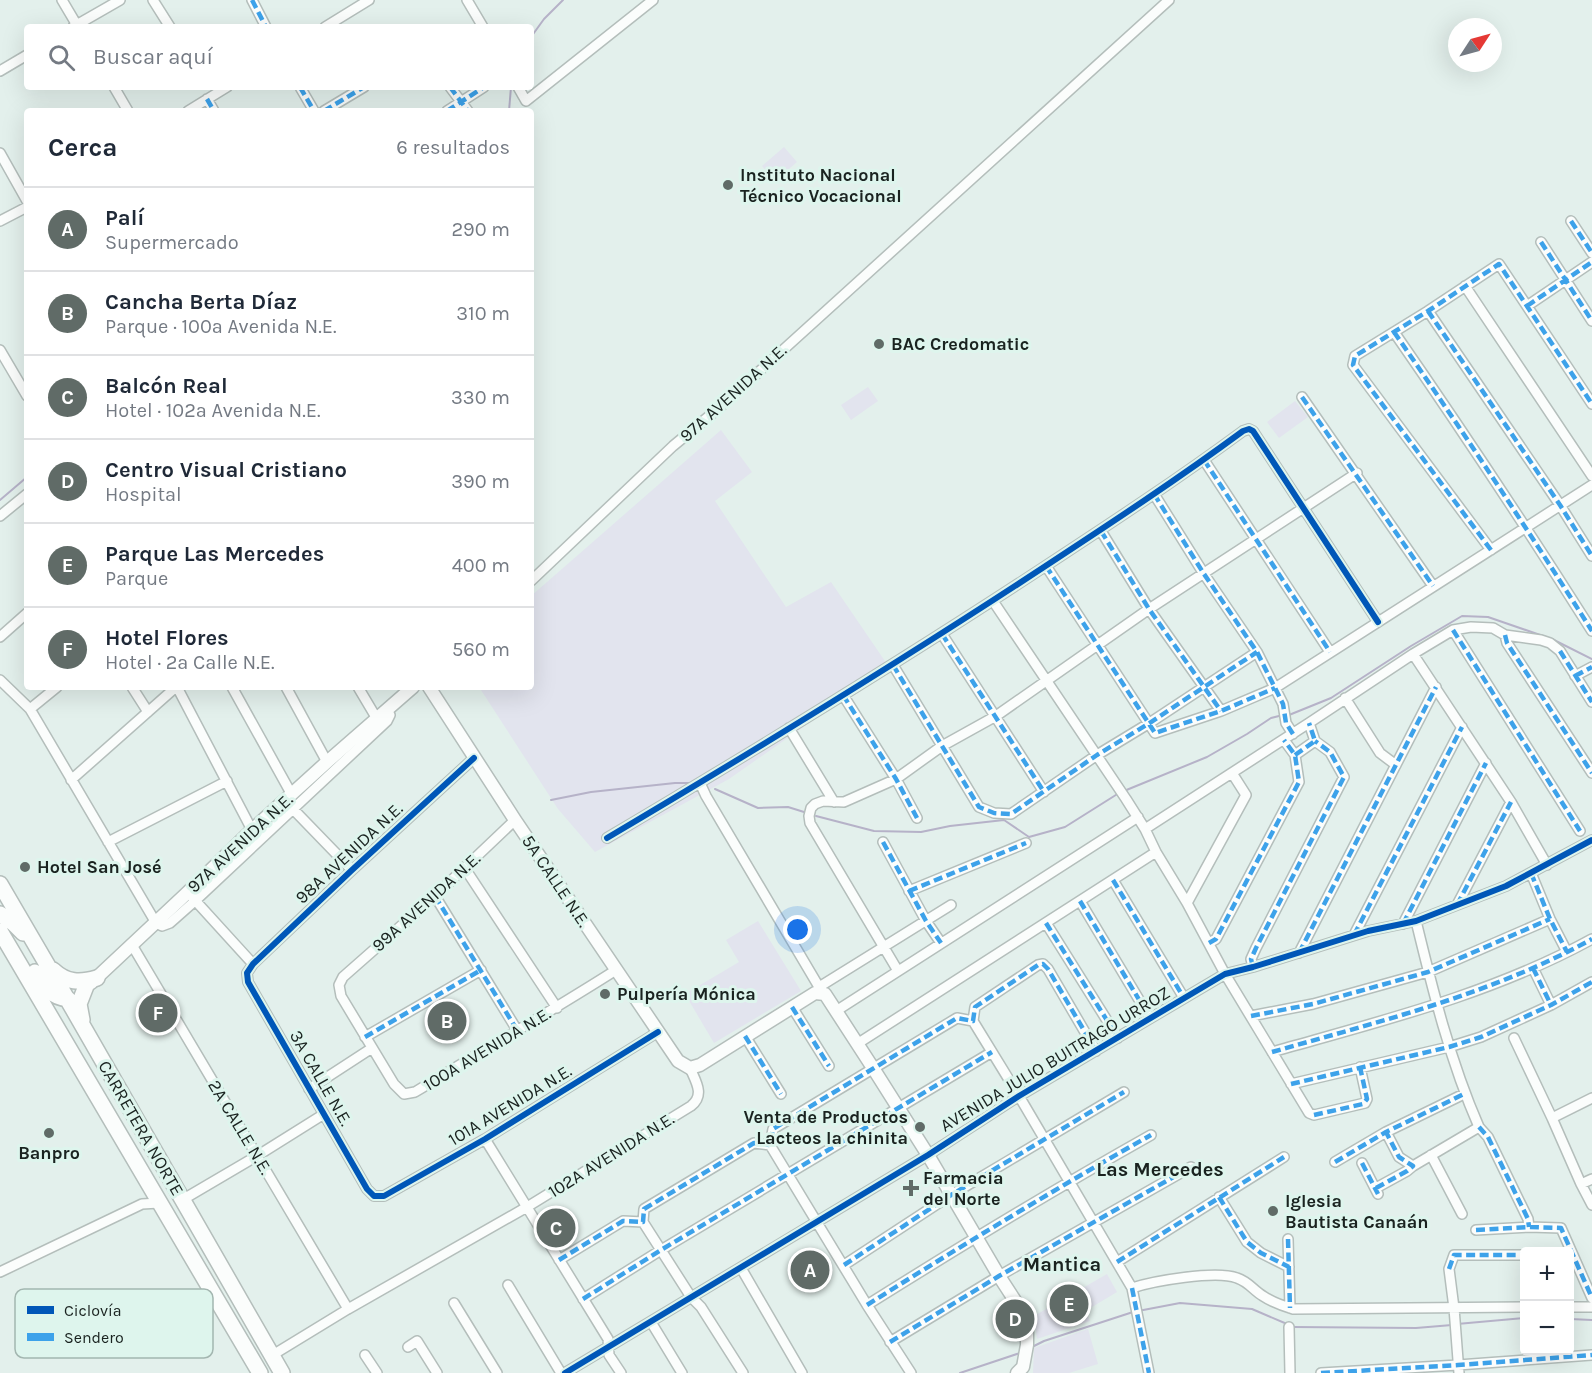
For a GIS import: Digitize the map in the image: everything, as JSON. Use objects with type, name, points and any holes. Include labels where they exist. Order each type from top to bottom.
[{"type":"highway","name":"CARRETERA NORTE","points":[[0,884],[282,1373]]},
{"type":"highway","points":[[0,914],[16,926],[57,974],[68,980],[92,982]]},
{"type":"highway","name":"CARRETERA NORTE","points":[[0,932],[210,1289]]},
{"type":"highway","points":[[0,932],[18,944],[49,992],[59,998],[68,999],[64,1010],[65,1021],[86,1060],[88,1078]]},
{"type":"highway","points":[[87,1034],[80,1016],[79,1004],[92,982]]},
{"type":"highway","name":"CARRETERA NORTE","points":[[213,1294],[260,1373]]},
{"type":"street","points":[[63,0],[75,24]]},
{"type":"street","points":[[79,24],[120,0]]},
{"type":"street","points":[[153,0],[169,24]]},
{"type":"street","points":[[252,0],[264,24]]},
{"type":"street","points":[[467,0],[481,24]]},
{"type":"street","points":[[520,90],[526,101],[653,0]]},
{"type":"street","name":"97A AVENIDA N.E.","points":[[534,578],[673,446],[719,408],[1169,0]]},
{"type":"street","points":[[330,24],[365,1]]},
{"type":"street","points":[[0,71],[24,57]]},
{"type":"street","points":[[116,90],[126,108]]},
{"type":"street","points":[[302,90],[312,108]]},
{"type":"street","points":[[329,108],[359,90]]},
{"type":"street","points":[[452,90],[466,108]]},
{"type":"street","points":[[452,108],[479,90]]},
{"type":"street","points":[[192,108],[210,94]]},
{"type":"street","points":[[0,153],[24,196]]},
{"type":"street","points":[[0,221],[24,209]]},
{"type":"street","points":[[1571,221],[1592,253]]},
{"type":"street","points":[[1541,242],[1592,321]]},
{"type":"street","points":[[1527,306],[1592,262]]},
{"type":"street","points":[[1491,549],[1353,365],[1355,356],[1499,264],[1592,404]]},
{"type":"street","points":[[1465,286],[1592,476]]},
{"type":"street","points":[[1428,311],[1592,556]]},
{"type":"street","points":[[1394,332],[1526,527],[1592,631]]},
{"type":"street","points":[[0,351],[24,391]]},
{"type":"street","points":[[1302,397],[1433,586]]},
{"type":"street","points":[[607,838],[942,634],[1101,531],[1249,429],[1253,431],[1378,622]]},
{"type":"street","points":[[1204,460],[1330,652]]},
{"type":"street","points":[[898,971],[810,823],[808,816],[814,804],[823,801],[844,802],[896,779],[942,746],[996,716],[1149,609],[1357,474]]},
{"type":"street","points":[[1046,566],[1155,734],[1221,711],[1275,688],[1592,485]]},
{"type":"street","points":[[1154,494],[1204,574],[1257,652],[1283,704],[1286,723],[1293,734]]},
{"type":"street","points":[[0,516],[24,496]]},
{"type":"street","points":[[1101,531],[1149,609],[1221,711]]},
{"type":"street","points":[[993,601],[1138,817],[1225,974],[1309,1113],[1314,1115],[1363,1104],[1367,1099],[1360,1067]]},
{"type":"street","points":[[0,637],[24,616]]},
{"type":"street","points":[[1145,829],[1453,630],[1471,627],[1493,628],[1505,635],[1550,643],[1560,651],[1592,702]]},
{"type":"street","points":[[1453,630],[1580,831]]},
{"type":"street","points":[[942,634],[1044,792]]},
{"type":"street","points":[[1505,635],[1507,643],[1592,773]]},
{"type":"street","points":[[893,665],[979,807],[994,813],[1011,814],[1097,755],[1257,652]]},
{"type":"street","points":[[1413,654],[1511,802],[1547,864]]},
{"type":"street","points":[[1575,676],[1592,667]]},
{"type":"street","points":[[0,680],[30,709],[156,923]]},
{"type":"street","points":[[1299,952],[1436,687]]},
{"type":"street","points":[[30,709],[53,690]]},
{"type":"street","points":[[134,690],[148,712]]},
{"type":"street","points":[[71,780],[173,690]]},
{"type":"street","points":[[178,690],[252,830]]},
{"type":"street","points":[[234,690],[290,801],[352,870]]},
{"type":"street","points":[[288,690],[327,762]]},
{"type":"street","points":[[360,690],[376,719]]},
{"type":"street","name":"97A AVENIDA N.E.","points":[[68,999],[92,982],[156,923],[192,896],[252,830],[290,801],[327,762],[410,690]]},
{"type":"street","name":"5A CALLE N.E.","points":[[431,690],[514,820],[658,1032],[678,1061],[690,1068]]},
{"type":"street","points":[[843,695],[896,779],[917,818]]},
{"type":"street","points":[[1345,698],[1380,753],[1396,765]]},
{"type":"street","points":[[253,964],[192,896],[290,801],[387,721],[390,715],[387,710]]},
{"type":"street","points":[[1253,967],[1251,959],[1256,948],[1344,777],[1330,752],[1315,741],[1309,723]]},
{"type":"street","points":[[1354,935],[1462,727]]},
{"type":"street","points":[[789,728],[834,802]]},
{"type":"street","points":[[1209,943],[1216,939],[1299,782],[1294,755],[1284,740]]},
{"type":"street","points":[[1294,755],[1315,741]]},
{"type":"street","name":"98A AVENIDA N.E.","points":[[247,973],[253,964],[352,870],[474,758]]},
{"type":"street","points":[[1403,924],[1486,763]]},
{"type":"street","points":[[1187,903],[1246,795],[1232,773]]},
{"type":"street","points":[[108,842],[226,781]]},
{"type":"street","points":[[700,783],[819,990],[825,994],[928,1155],[1023,1313],[1027,1332],[1026,1351],[1023,1367],[1017,1373]]},
{"type":"street","points":[[1458,905],[1511,802]]},
{"type":"street","points":[[836,1011],[1138,817]]},
{"type":"street","name":"99A AVENIDA N.E.","points":[[365,1037],[341,996],[339,985],[343,977],[435,896],[514,820]]},
{"type":"street","points":[[883,842],[940,943]]},
{"type":"street","points":[[909,891],[1026,843]]},
{"type":"street","name":"AVENIDA JULIO BUITRAGO URROZ","points":[[563,1373],[741,1268],[928,1155],[1019,1096],[1225,974],[1354,935],[1416,921],[1506,886],[1547,864],[1591,845]]},
{"type":"street","points":[[857,1044],[1156,852]]},
{"type":"street","points":[[464,867],[556,1008]]},
{"type":"street","points":[[1531,873],[1567,952]]},
{"type":"street","points":[[1113,880],[1184,998]]},
{"type":"street","points":[[435,896],[517,1030]]},
{"type":"street","points":[[1080,901],[1150,1018]]},
{"type":"street","points":[[690,1068],[700,1065],[815,993],[883,946],[951,905]]},
{"type":"street","points":[[1251,1016],[1313,1004],[1428,972],[1550,919]]},
{"type":"street","points":[[1416,921],[1436,1005],[1464,1094],[1479,1127],[1488,1137],[1513,1188],[1528,1219],[1529,1227]]},
{"type":"street","points":[[1046,923],[1118,1038]]},
{"type":"street","points":[[1272,1052],[1436,1005],[1533,968],[1592,939]]},
{"type":"street","name":"2A CALLE N.E.","points":[[132,945],[348,1309]]},
{"type":"street","points":[[1096,1051],[1043,964],[1038,965],[975,1007],[973,1021],[1132,1288],[1149,1373]]},
{"type":"street","points":[[1533,968],[1551,1005]]},
{"type":"street","points":[[309,1089],[372,1048],[365,1037],[481,970]]},
{"type":"street","name":"100A AVENIDA N.E.","points":[[372,1048],[394,1084],[404,1094],[415,1092],[616,970]]},
{"type":"street","name":"3A CALLE N.E.","points":[[247,973],[248,982],[367,1189],[374,1196]]},
{"type":"street","points":[[1291,1084],[1449,1047],[1481,1037],[1551,1005],[1592,982]]},
{"type":"street","points":[[792,1007],[829,1066]]},
{"type":"street","points":[[911,1373],[770,1145],[773,1129],[957,1018],[973,1021]]},
{"type":"street","name":"101A AVENIDA N.E.","points":[[374,1196],[384,1196],[485,1139],[658,1032]]},
{"type":"street","points":[[745,1036],[780,1094]]},
{"type":"street","points":[[1514,1038],[1592,1205]]},
{"type":"street","points":[[583,1299],[992,1052]]},
{"type":"street","name":"102A AVENIDA N.E.","points":[[271,1356],[526,1207],[696,1102],[699,1089],[690,1068]]},
{"type":"street","points":[[844,1265],[951,1195],[1124,1092]]},
{"type":"street","points":[[1335,1162],[1386,1132],[1464,1094]]},
{"type":"street","points":[[1552,1118],[1592,1098]]},
{"type":"street","points":[[182,1200],[324,1114]]},
{"type":"street","points":[[1362,1163],[1377,1191],[1413,1166],[1479,1127]]},
{"type":"street","points":[[1386,1132],[1399,1157],[1413,1166]]},
{"type":"street","points":[[867,1305],[977,1236],[1152,1135]]},
{"type":"street","points":[[485,1139],[608,1339],[609,1354],[621,1373]]},
{"type":"street","points":[[743,1373],[701,1306],[691,1298],[643,1222],[644,1209],[754,1143],[770,1145]]},
{"type":"street","points":[[1431,1155],[1462,1214]]},
{"type":"street","points":[[1117,1263],[1284,1157]]},
{"type":"street","points":[[890,1342],[999,1276],[1191,1167]]},
{"type":"street","points":[[1581,1184],[1592,1179]]},
{"type":"street","points":[[1219,1197],[1247,1242],[1261,1253],[1289,1267]]},
{"type":"street","points":[[0,1272],[142,1204],[159,1203]]},
{"type":"street","points":[[559,1260],[623,1221],[643,1222]]},
{"type":"street","points":[[1476,1230],[1561,1228],[1568,1247]]},
{"type":"street","points":[[1288,1239],[1290,1308]]},
{"type":"street","points":[[1458,1369],[1449,1269],[1454,1255],[1520,1255]]},
{"type":"street","points":[[1574,1262],[1592,1298]]},
{"type":"street","points":[[741,1268],[802,1373]]},
{"type":"street","points":[[1132,1288],[1164,1280],[1199,1276],[1235,1277],[1248,1283],[1261,1296],[1290,1308],[1454,1311],[1520,1307]]},
{"type":"street","points":[[508,1285],[563,1373]]},
{"type":"street","points":[[454,1303],[498,1373]]},
{"type":"street","points":[[1574,1307],[1592,1307]]},
{"type":"street","points":[[651,1322],[682,1373]]},
{"type":"street","points":[[1289,1327],[1290,1373]]},
{"type":"street","points":[[408,1347],[417,1341],[437,1373]]},
{"type":"street","points":[[365,1355],[377,1373]]},
{"type":"street","points":[[1321,1373],[1458,1369],[1592,1355]]},
{"type":"shaded area","points":[[784,147],[797,162],[775,181],[762,166]]},
{"type":"shaded area","points":[[868,387],[878,401],[851,420],[841,405]]},
{"type":"shaded area","points":[[1295,401],[1308,417],[1279,438],[1267,422]]},
{"type":"shaded area","points":[[721,430],[752,472],[715,501],[786,607],[831,582],[889,667],[729,779],[595,852],[558,809],[481,690],[534,690],[534,593]]},
{"type":"shaded area","points":[[758,921],[801,991],[714,1043],[685,994],[739,962],[726,940]]},
{"type":"shaded area","points":[[447,998],[467,1031],[447,1043],[427,1011]]},
{"type":"shaded area","points":[[1107,1274],[1117,1292],[1087,1310],[1081,1301],[1090,1321],[1037,1339],[1034,1316]]},
{"type":"shaded area","points":[[1088,1329],[1098,1364],[1069,1373],[1033,1373],[1034,1348]]},
{"type":"waterway","points":[[534,33],[563,0]]},
{"type":"waterway","points":[[509,108],[511,90]]},
{"type":"waterway","points":[[0,500],[24,480]]},
{"type":"waterway","points":[[1289,715],[1331,698],[1462,616],[1488,617],[1546,637]]},
{"type":"waterway","points":[[1552,639],[1592,659]]},
{"type":"waterway","points":[[1124,791],[1207,757],[1271,718],[1283,715]]},
{"type":"waterway","points":[[551,800],[591,792],[691,783]]},
{"type":"waterway","points":[[715,789],[758,808],[788,807],[804,812]]},
{"type":"waterway","points":[[816,816],[874,831],[921,832],[1004,820],[1029,837],[1065,827],[1119,793]]},
{"type":"waterway","points":[[1138,1311],[1180,1303],[1252,1309],[1287,1324]]},
{"type":"waterway","points":[[1030,1348],[1044,1341],[1133,1312]]},
{"type":"waterway","points":[[1457,1324],[1520,1318]]},
{"type":"waterway","points":[[1574,1319],[1592,1320]]},
{"type":"waterway","points":[[1293,1327],[1416,1328],[1452,1325]]},
{"type":"waterway","points":[[960,1373],[1020,1353]]},
{"type":"marked path","points":[[252,0],[264,24]]},
{"type":"marked path","points":[[302,90],[312,108]]},
{"type":"marked path","points":[[329,108],[359,90]]},
{"type":"marked path","points":[[452,90],[466,108]]},
{"type":"marked path","points":[[452,108],[479,90]]},
{"type":"marked path","points":[[207,99],[212,108]]},
{"type":"marked path","points":[[1571,221],[1592,253]]},
{"type":"marked path","points":[[1541,242],[1592,321]]},
{"type":"marked path","points":[[1527,306],[1592,262]]},
{"type":"marked path","points":[[1491,550],[1353,365],[1355,356],[1499,264],[1592,404]]},
{"type":"marked path","points":[[1428,311],[1592,556]]},
{"type":"marked path","points":[[1394,332],[1592,631]]},
{"type":"marked path","points":[[1302,397],[1433,586]]},
{"type":"marked path","points":[[1204,460],[1330,652]]},
{"type":"marked path","points":[[1154,494],[1204,574],[1257,652],[1283,704],[1286,723],[1293,734]]},
{"type":"marked path","points":[[1101,531],[1149,609],[1221,711]]},
{"type":"marked path","points":[[1046,566],[1155,733],[1221,711],[1275,688]]},
{"type":"marked path","points":[[1453,630],[1580,831]]},
{"type":"marked path","points":[[942,634],[1044,792]]},
{"type":"marked path","points":[[1505,635],[1507,643],[1592,773]]},
{"type":"marked path","points":[[1560,651],[1592,702]]},
{"type":"marked path","points":[[893,665],[979,807],[994,813],[1011,814],[1097,755],[1257,652]]},
{"type":"marked path","points":[[1575,676],[1592,667]]},
{"type":"marked path","points":[[1299,953],[1436,687]]},
{"type":"marked path","points":[[843,695],[896,779],[917,818]]},
{"type":"marked path","points":[[1295,755],[1315,741],[1309,723]]},
{"type":"marked path","points":[[1354,935],[1462,727]]},
{"type":"marked path","points":[[1209,943],[1216,939],[1299,782],[1295,755],[1284,740]]},
{"type":"marked path","points":[[1253,967],[1251,959],[1256,948],[1344,777],[1330,752],[1315,741]]},
{"type":"marked path","points":[[1403,924],[1486,763]]},
{"type":"marked path","points":[[1457,905],[1511,802]]},
{"type":"marked path","points":[[883,842],[926,921],[941,943]]},
{"type":"marked path","points":[[909,891],[1026,843]]},
{"type":"marked path","points":[[1531,873],[1567,952]]},
{"type":"marked path","points":[[1113,880],[1184,998]]},
{"type":"marked path","points":[[435,896],[517,1030]]},
{"type":"marked path","points":[[1080,901],[1150,1018]]},
{"type":"marked path","points":[[1251,1016],[1313,1004],[1428,972],[1550,919]]},
{"type":"marked path","points":[[1046,923],[1118,1038]]},
{"type":"marked path","points":[[1272,1052],[1476,991],[1592,939]]},
{"type":"marked path","points":[[559,1260],[623,1221],[643,1222],[644,1209],[754,1143],[770,1145],[773,1129],[957,1018],[973,1021],[975,1007],[1038,965],[1043,964],[1048,969],[1096,1051]]},
{"type":"marked path","points":[[1533,968],[1551,1005]]},
{"type":"marked path","points":[[365,1037],[481,970]]},
{"type":"marked path","points":[[1291,1084],[1449,1047],[1481,1037],[1551,1005],[1592,982]]},
{"type":"marked path","points":[[792,1007],[829,1066]]},
{"type":"marked path","points":[[745,1036],[781,1094]]},
{"type":"marked path","points":[[583,1299],[992,1052]]},
{"type":"marked path","points":[[1314,1115],[1363,1104],[1367,1099],[1360,1067]]},
{"type":"marked path","points":[[844,1265],[951,1195],[1124,1092]]},
{"type":"marked path","points":[[1335,1162],[1386,1132],[1464,1094]]},
{"type":"marked path","points":[[1479,1127],[1488,1137],[1528,1219],[1529,1227]]},
{"type":"marked path","points":[[1376,1188],[1413,1166],[1399,1157],[1386,1132]]},
{"type":"marked path","points":[[867,1305],[1008,1218],[1151,1135]]},
{"type":"marked path","points":[[1117,1262],[1284,1157]]},
{"type":"marked path","points":[[1362,1163],[1378,1194]]},
{"type":"marked path","points":[[890,1342],[999,1276],[1191,1167]]},
{"type":"marked path","points":[[1219,1197],[1247,1242],[1261,1253],[1289,1267]]},
{"type":"marked path","points":[[1476,1230],[1561,1228],[1592,1298]]},
{"type":"marked path","points":[[1288,1239],[1290,1308]]},
{"type":"marked path","points":[[1449,1269],[1454,1255],[1520,1255]]},
{"type":"marked path","points":[[1132,1288],[1149,1373]]},
{"type":"marked path","points":[[1321,1373],[1592,1355]]},
{"type":"cycle path","points":[[607,838],[936,637],[1249,429],[1253,431],[1378,622]]},
{"type":"cycle path","points":[[474,758],[352,870],[253,964],[247,973],[248,982],[367,1189],[374,1196],[384,1196],[485,1139],[658,1032]]},
{"type":"cycle path","points":[[565,1373],[928,1155],[1019,1096],[1225,974],[1368,931],[1416,921],[1506,886],[1592,840]]},
{"type":"place","name":"Instituto Nacional Técnico Vocacional","points":[[728,185]]},
{"type":"place","name":"BAC Credomatic","points":[[879,344]]},
{"type":"place","name":"Hotel San José","points":[[25,867]]},
{"type":"place","name":"Pulpería Mónica","points":[[605,994]]},
{"type":"place","name":"Hotel Flores","points":[[158,1013]]},
{"type":"place","name":"Cancha Berta Díaz","points":[[447,1021]]},
{"type":"place","name":"Venta de Productos Lacteos la chinita","points":[[920,1127]]},
{"type":"place","name":"Banpro","points":[[49,1133]]},
{"type":"place","name":"Farmacia del Norte","points":[[911,1188]]},
{"type":"place","name":"Iglesia Bautista Canaán","points":[[1273,1211]]},
{"type":"place","name":"Balcón Real","points":[[556,1228]]},
{"type":"place","name":"Palí","points":[[810,1270]]},
{"type":"place","name":"Parque Las Mercedes","points":[[1069,1304]]},
{"type":"place","name":"Centro Visual Cristiano","points":[[1015,1319]]},
{"type":"district","name":"Las Mercedes","points":[[1160,1169]]},
{"type":"district","name":"Mantica","points":[[1062,1264]]}]
